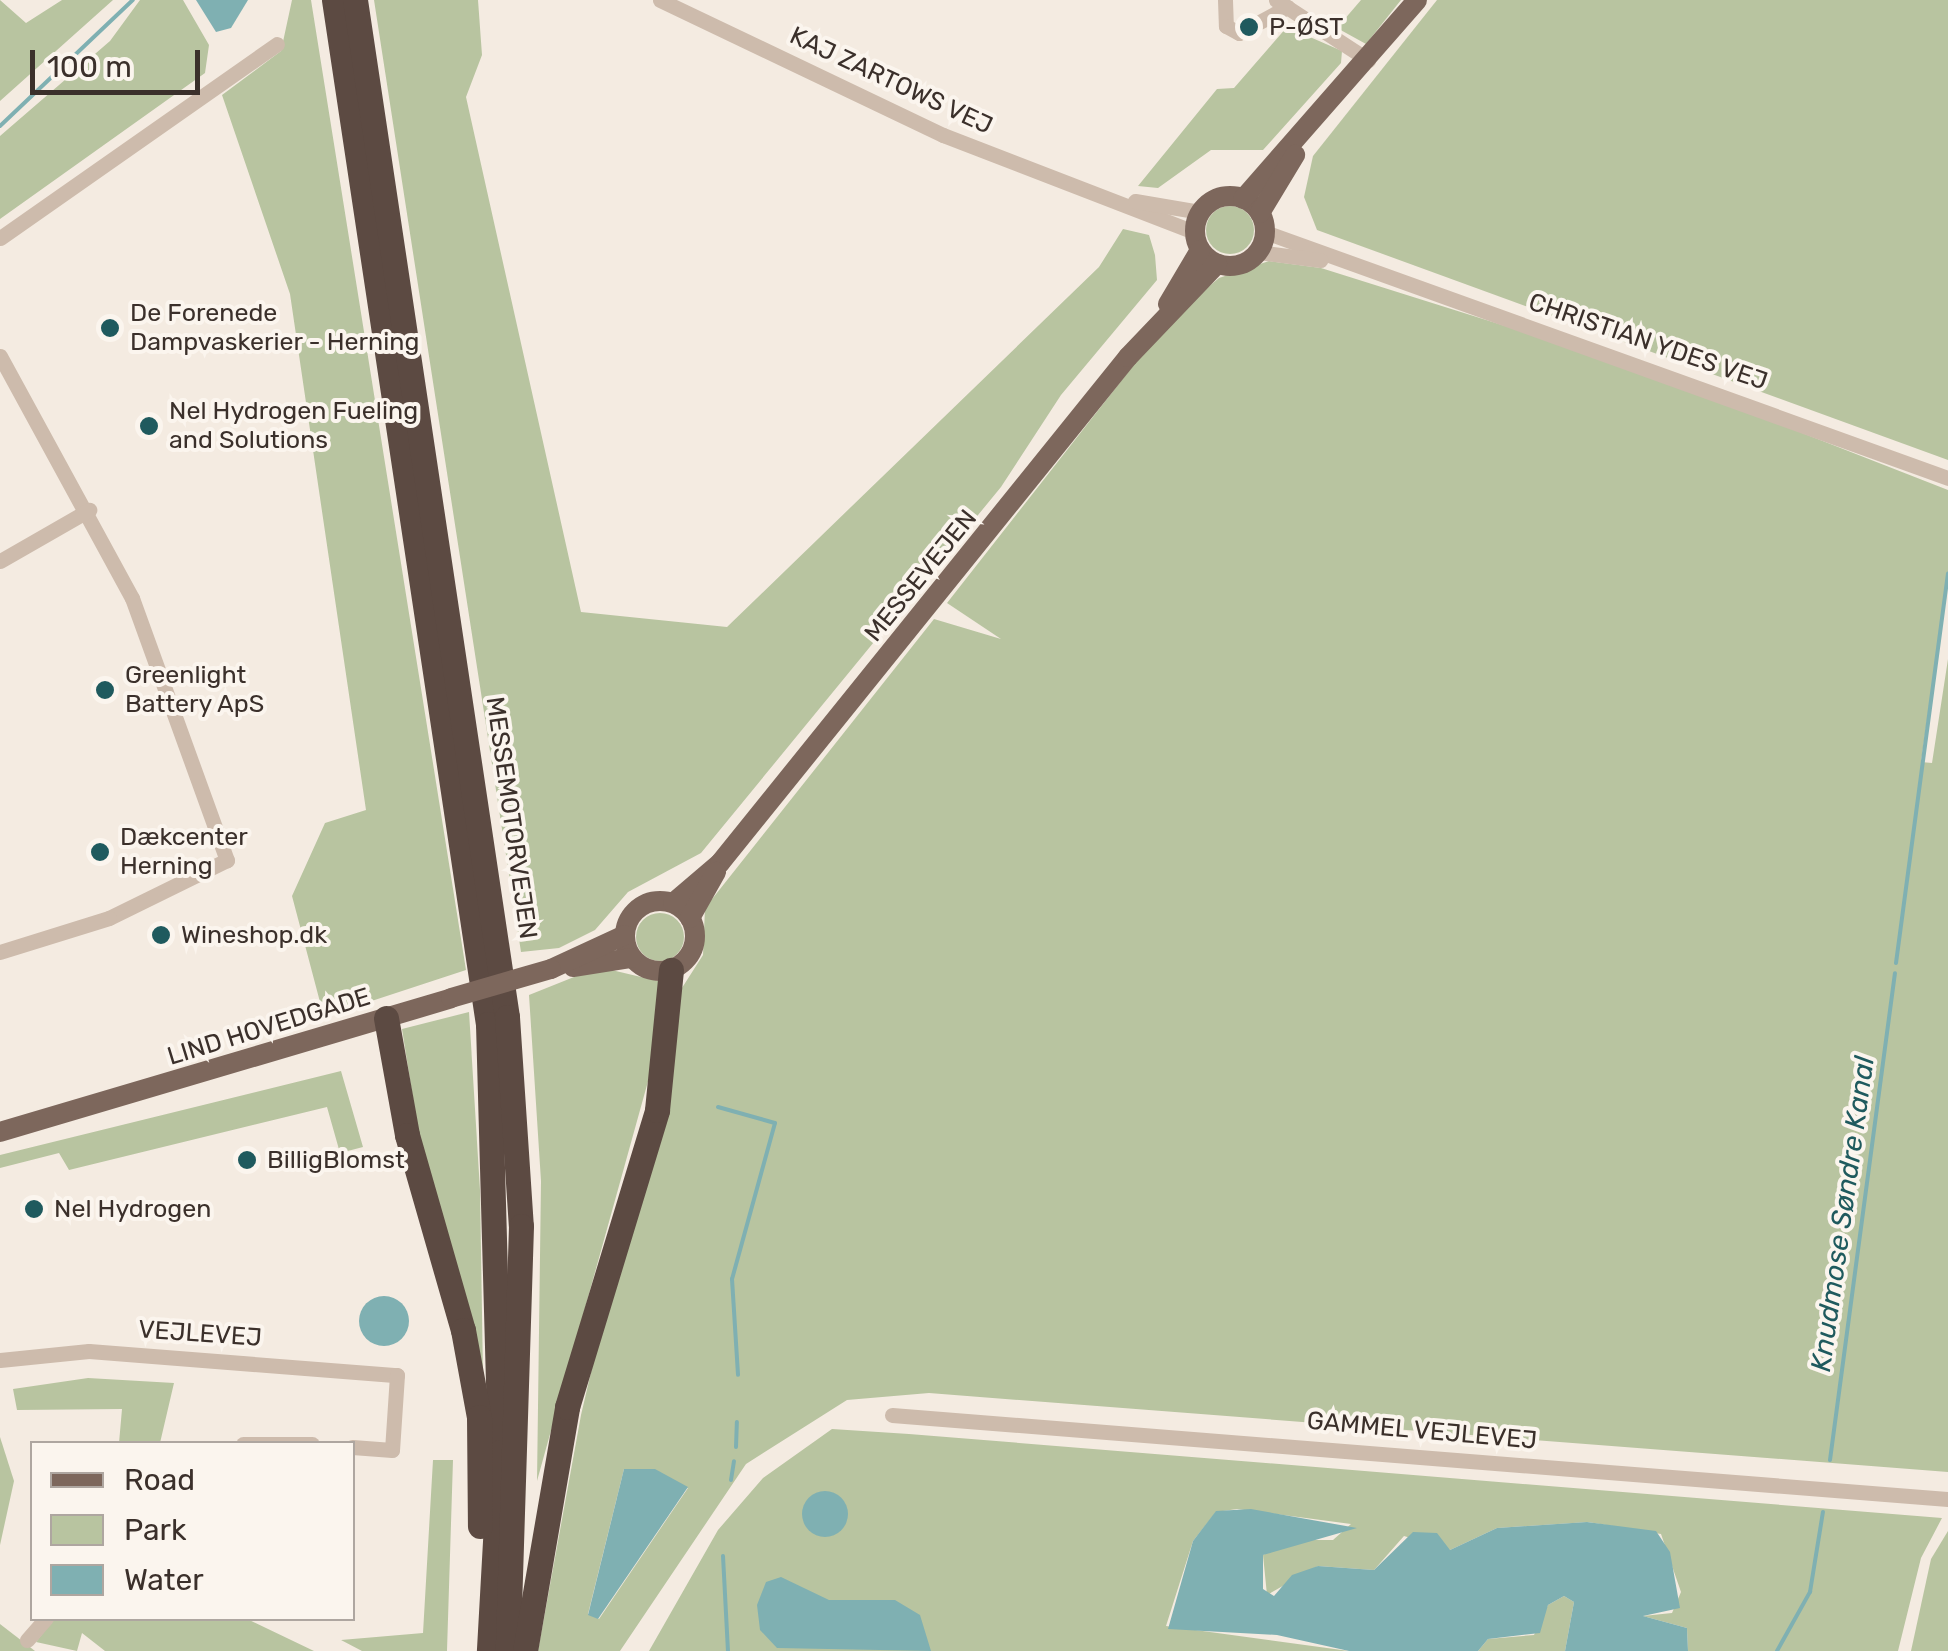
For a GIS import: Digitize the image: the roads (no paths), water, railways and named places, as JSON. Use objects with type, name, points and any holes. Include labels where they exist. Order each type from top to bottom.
[{"type":"highway","name":"MESSEMOTORVEJEN","points":[[334,0],[488,1024],[500,1433],[489,1651]]},
{"type":"highway","name":"MESSEMOTORVEJEN","points":[[354,0],[507,1017],[522,1226],[508,1651]]},
{"type":"highway","points":[[525,1651],[567,1407],[657,1110],[670,970]]},
{"type":"highway","points":[[386,1018],[479,1418],[473,1651]]},
{"type":"main road","points":[[1303,140],[1261,232],[1241,264],[1217,264],[1199,231],[1221,198],[1243,199],[1303,140],[1416,0]]},
{"type":"main road","points":[[1243,199],[1261,232]]},
{"type":"main road","name":"MESSEVEJEN","points":[[1160,319],[1199,231]]},
{"type":"main road","name":"MESSEVEJEN","points":[[690,918],[720,863],[1160,319],[1217,264]]},
{"type":"main road","name":"MESSEVEJEN","points":[[672,903],[720,863]]},
{"type":"main road","points":[[672,903],[690,918],[694,942],[670,970],[631,958],[624,936],[636,910],[672,903]]},
{"type":"main road","name":"LIND HOVEDGADE","points":[[0,1132],[551,969],[624,936]]},
{"type":"main road","name":"LIND HOVEDGADE","points":[[551,969],[631,958]]},
{"type":"street","name":"KAJ ZARTOWS VEJ","points":[[660,0],[765,42],[942,134],[1199,231]]},
{"type":"street","points":[[1226,0],[1226,26],[1239,32],[1282,4],[1368,60]]},
{"type":"street","points":[[0,238],[277,44]]},
{"type":"street","name":"CHRISTIAN YDES VEJ","points":[[1261,232],[1329,260],[1948,478]]},
{"type":"street","points":[[0,356],[89,510],[132,598],[228,860],[109,918],[0,952]]},
{"type":"street","points":[[0,560],[89,510]]},
{"type":"street","name":"VEJLEVEJ","points":[[0,1360],[88,1351],[397,1375],[392,1450],[355,1446]]},
{"type":"street","name":"GAMMEL VEJLEVEJ","points":[[892,1415],[1948,1498]]},
{"type":"street","points":[[27,1640],[43,1621]]},
{"type":"water","points":[[196,0],[248,0],[231,28],[216,32]]},
{"type":"water","points":[[384,1296],[402,1303],[409,1321],[402,1339],[384,1346],[366,1339],[359,1321],[366,1303]]},
{"type":"water","points":[[624,1469],[655,1469],[688,1487],[598,1619],[588,1615]]},
{"type":"water","points":[[825,1491],[842,1497],[848,1514],[842,1531],[825,1537],[808,1531],[802,1514],[808,1497]]},
{"type":"water","points":[[1251,1509],[1357,1528],[1263,1555],[1263,1589],[1274,1596],[1292,1575],[1318,1566],[1374,1570],[1413,1532],[1437,1533],[1450,1550],[1497,1528],[1587,1522],[1656,1531],[1670,1552],[1680,1608],[1643,1616],[1687,1628],[1688,1651],[1565,1651],[1574,1602],[1564,1596],[1548,1605],[1540,1633],[1488,1639],[1478,1651],[1349,1651],[1277,1635],[1168,1629],[1193,1541],[1216,1511]]},
{"type":"water","points":[[781,1577],[829,1600],[895,1600],[920,1615],[931,1651],[777,1648],[760,1630],[757,1605],[766,1582]]},
{"type":"waterway","points":[[0,126],[133,0]]},
{"type":"waterway","name":"Knudmose Søndre Kanal","points":[[1896,963],[1948,573]]},
{"type":"waterway","name":"Knudmose Søndre Kanal","points":[[1830,1460],[1895,973]]},
{"type":"waterway","points":[[718,1107],[775,1123],[732,1279],[738,1375]]},
{"type":"waterway","points":[[736,1447],[737,1422]]},
{"type":"waterway","points":[[731,1480],[734,1461]]},
{"type":"waterway","name":"Knudmose Søndre Kanal","points":[[1777,1651],[1810,1592],[1823,1512]]},
{"type":"waterway","points":[[723,1556],[728,1651]]},
{"type":"place","name":"P-ØST","points":[[1249,27]]},
{"type":"place","name":"De Forenede Dampvaskerier - Herning","points":[[110,328]]},
{"type":"place","name":"Nel Hydrogen Fueling and Solutions","points":[[149,426]]},
{"type":"place","name":"Greenlight Battery ApS","points":[[105,690]]},
{"type":"place","name":"Dækcenter Herning","points":[[100,852]]},
{"type":"place","name":"Wineshop.dk","points":[[161,935]]},
{"type":"place","name":"BilligBlomst","points":[[247,1160]]},
{"type":"place","name":"Nel Hydrogen","points":[[34,1209]]}]
